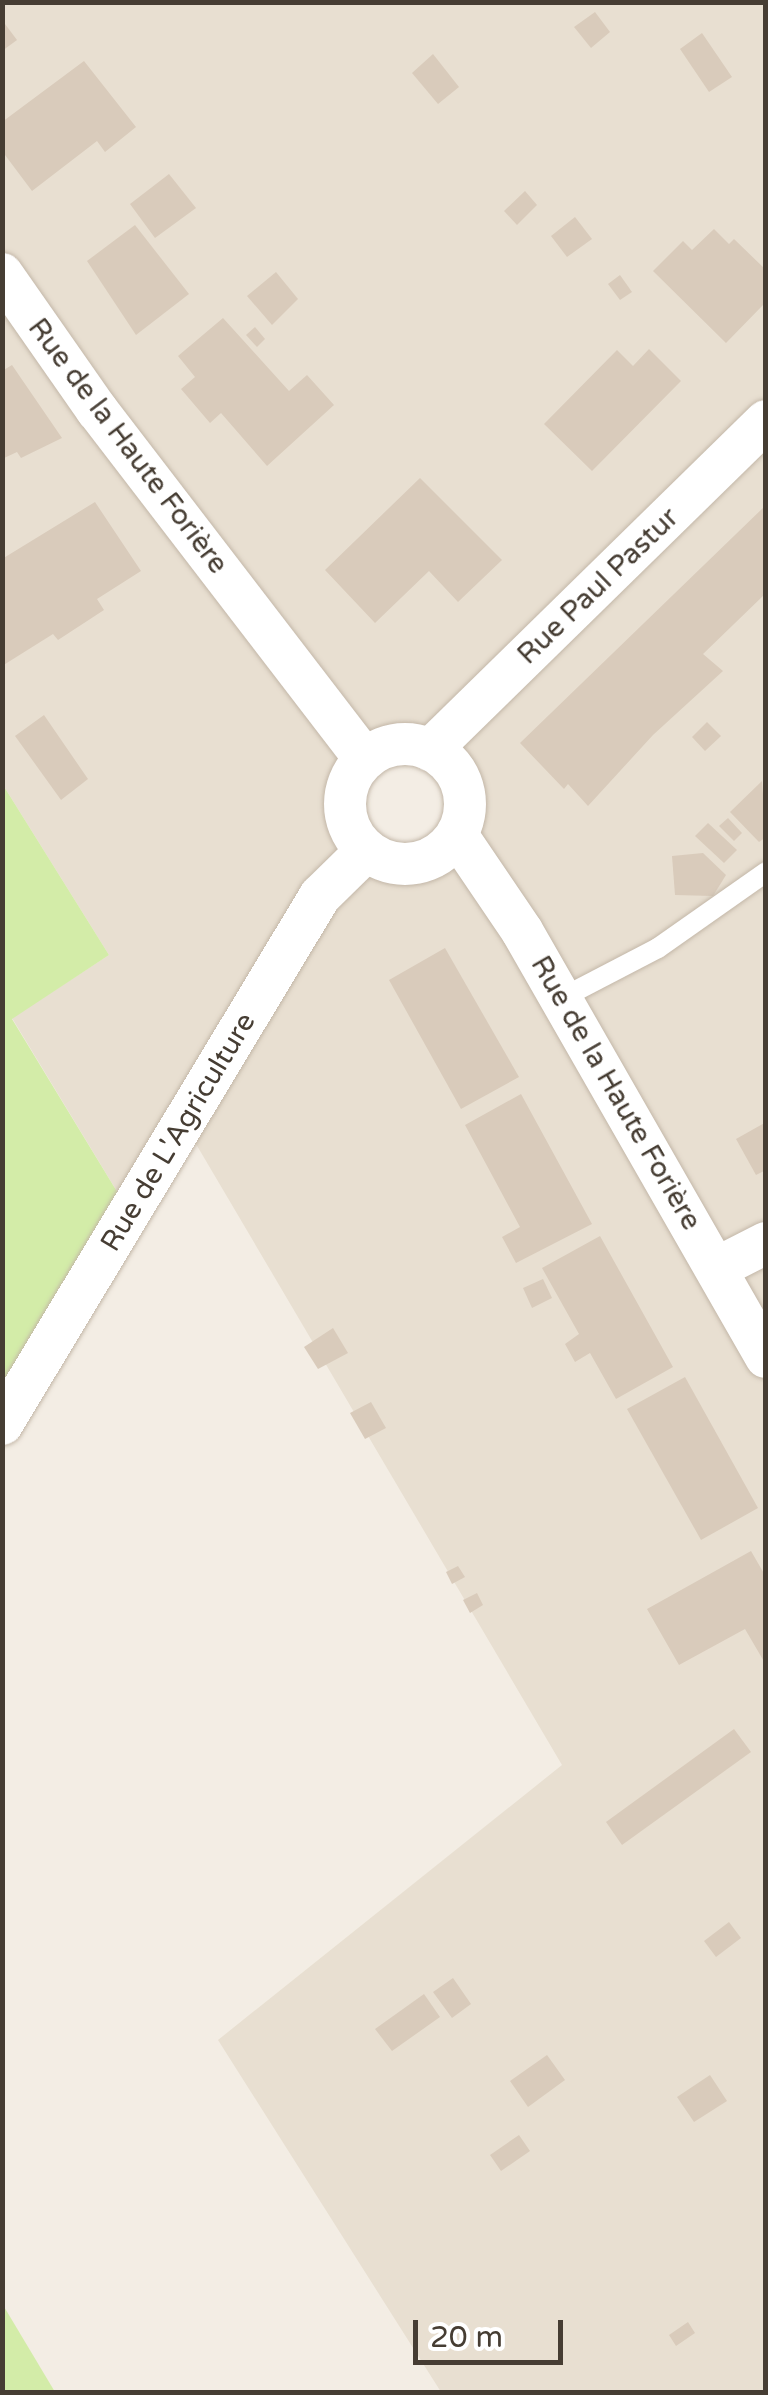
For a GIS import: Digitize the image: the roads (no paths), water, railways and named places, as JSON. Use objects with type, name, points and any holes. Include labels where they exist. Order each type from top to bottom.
[{"type":"street","name":"Rue de la Haute Forière","points":[[2,274],[98,410],[364,759]]},
{"type":"street","name":"Rue Paul Pastur","points":[[430,750],[766,422]]},
{"type":"street","points":[[396,745],[430,750],[452,767],[464,793],[464,816],[457,835],[445,850],[414,864],[380,860],[366,850],[345,816],[352,776],[364,759],[396,745]]},
{"type":"street","name":"Rue de la Haute Forière","points":[[457,835],[522,931],[766,1357]]},
{"type":"street","name":"Rue de L'Agriculture","points":[[2,1424],[320,896],[366,850]]},
{"type":"street","points":[[717,1268],[766,1243]]},
{"type":"lane","points":[[560,999],[658,948],[766,872]]}]
